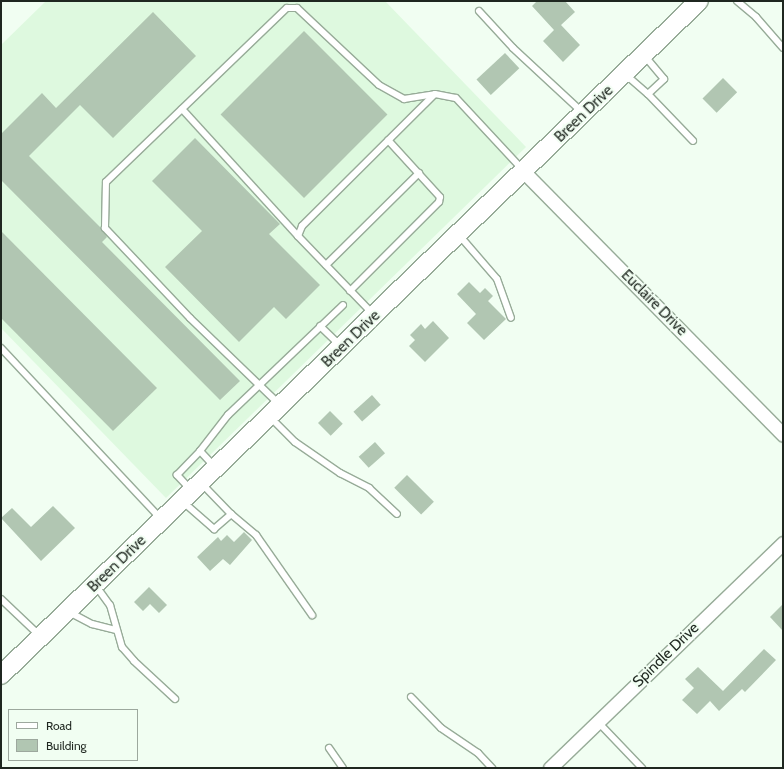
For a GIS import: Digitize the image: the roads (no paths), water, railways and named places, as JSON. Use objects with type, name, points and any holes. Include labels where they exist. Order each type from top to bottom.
[{"type":"street","name":"Breen Drive","points":[[1,675],[459,235],[699,1]]},
{"type":"street","name":"Euclaire Drive","points":[[524,172],[783,435]]},
{"type":"street","name":"Spindle Drive","points":[[550,768],[783,543]]},
{"type":"lane","points":[[737,1],[756,17],[783,48]]},
{"type":"lane","points":[[398,514],[369,488],[340,473],[295,442],[260,385],[190,318],[105,228],[106,182],[287,8],[297,8],[379,85],[404,99],[435,94],[456,98],[524,172]]},
{"type":"lane","points":[[479,11],[513,48],[584,113]]},
{"type":"lane","points":[[644,55],[664,79],[648,94]]},
{"type":"lane","points":[[624,74],[648,94],[693,141]]},
{"type":"lane","points":[[298,236],[302,226],[435,94]]},
{"type":"lane","points":[[182,109],[298,236],[375,316]]},
{"type":"lane","points":[[350,291],[439,202],[440,197],[388,140]]},
{"type":"lane","points":[[326,266],[419,173]]},
{"type":"lane","points":[[459,235],[497,279],[511,318]]},
{"type":"lane","points":[[231,514],[214,529],[192,492],[177,475],[200,451],[228,415],[343,305]]},
{"type":"lane","points":[[320,326],[342,347]]},
{"type":"lane","points":[[1,348],[162,520]]},
{"type":"lane","points":[[200,451],[216,468]]},
{"type":"lane","points":[[192,492],[231,514],[256,535],[312,615]]},
{"type":"lane","points":[[95,585],[110,605],[119,641],[128,654],[175,699]]},
{"type":"lane","points":[[1,599],[41,637]]},
{"type":"lane","points":[[68,611],[92,624],[116,630]]},
{"type":"lane","points":[[411,696],[441,728],[478,753],[492,768]]},
{"type":"lane","points":[[598,722],[642,768]]},
{"type":"lane","points":[[329,748],[344,768]]}]
